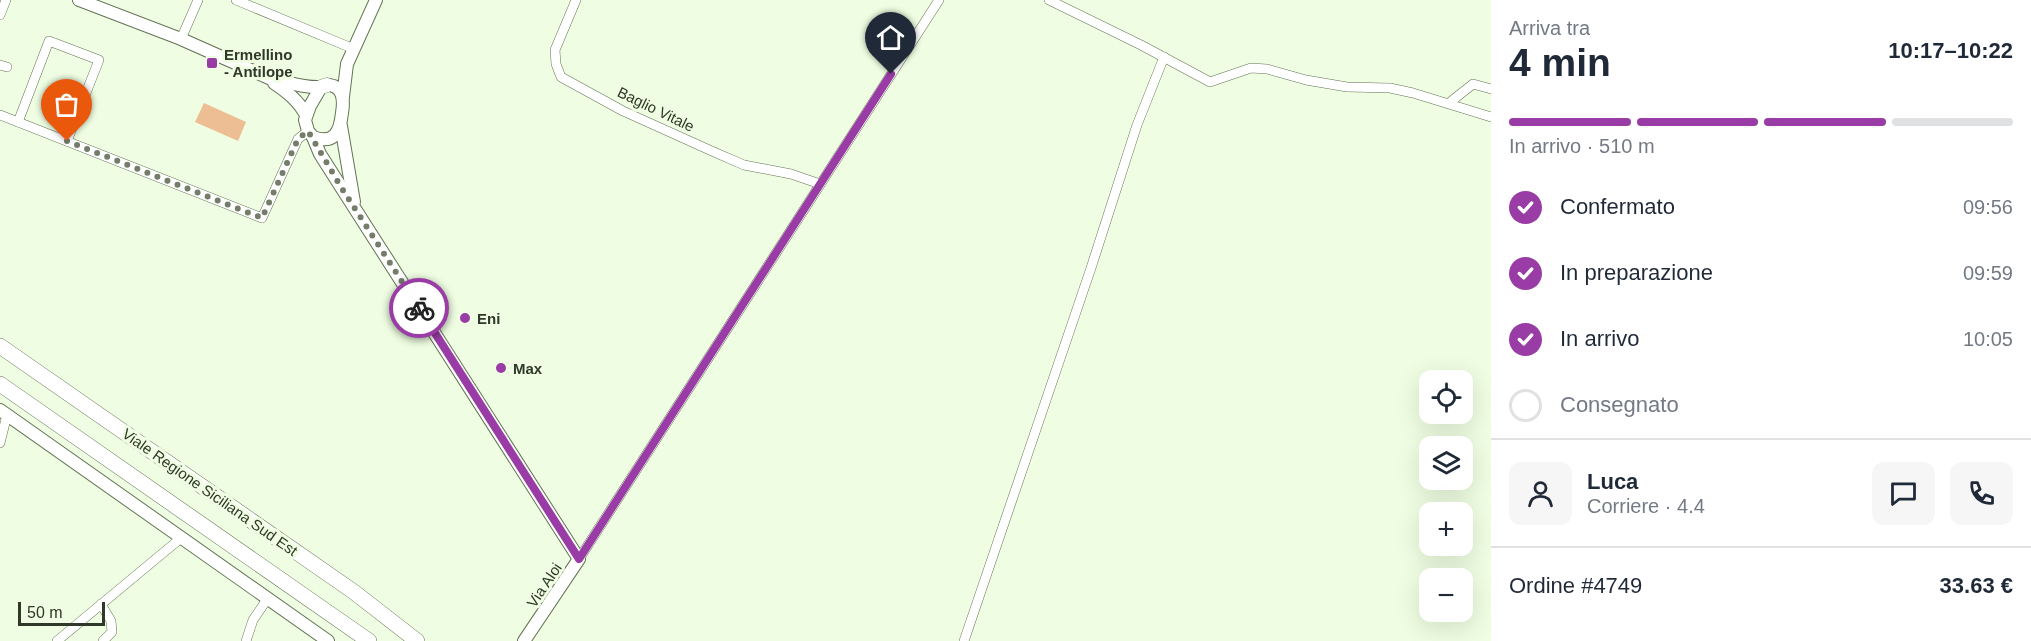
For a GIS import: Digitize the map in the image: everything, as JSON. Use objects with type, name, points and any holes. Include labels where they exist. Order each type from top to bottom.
[{"type":"main road","name":"Viale Regione Siciliana Sud Est","points":[[0,346],[344,585],[417,641]]},
{"type":"main road","name":"Viale Regione Siciliana Sud Est","points":[[0,384],[369,641]]},
{"type":"street","points":[[0,15],[6,0]]},
{"type":"street","points":[[79,0],[181,39],[269,78],[292,96],[306,115]]},
{"type":"street","points":[[181,39],[198,0]]},
{"type":"street","points":[[236,0],[354,49]]},
{"type":"street","points":[[355,206],[341,126],[343,98],[347,64],[376,0]]},
{"type":"street","name":"Baglio Vitale","points":[[576,0],[555,50],[556,64],[561,77],[623,111],[714,153],[744,165],[790,174],[820,184]]},
{"type":"street","name":"Via Aloi","points":[[524,641],[939,0]]},
{"type":"street","points":[[1049,0],[1210,82],[1251,68],[1267,69],[1306,80],[1347,87],[1390,88],[1491,117]]},
{"type":"street","points":[[18,122],[49,41],[99,60],[67,141]]},
{"type":"street","points":[[964,641],[1091,268],[1137,125],[1164,57]]},
{"type":"street","points":[[347,64],[324,86],[306,115],[305,120],[310,134],[320,154],[579,559]]},
{"type":"street","points":[[269,78],[306,88],[324,86],[337,88],[343,98]]},
{"type":"street","points":[[1449,104],[1473,84],[1491,88]]},
{"type":"street","points":[[0,115],[262,218],[298,139],[310,134],[327,139],[336,135],[341,126]]},
{"type":"street","points":[[0,444],[3,412],[328,641]]},
{"type":"street","points":[[57,641],[181,538]]},
{"type":"street","points":[[246,641],[253,620],[268,598]]},
{"type":"street","points":[[101,604],[111,621],[112,632],[103,641]]},
{"type":"shaded area","points":[[204,103],[246,122],[238,141],[195,122]]},
{"type":"way so far","points":[[67,141],[262,218],[298,139],[308,131],[320,154],[419,308]]},
{"type":"place","name":"Ermellino - Antilope","points":[[212,63]]},
{"type":"place","name":"Eni","points":[[465,318]]},
{"type":"place","name":"Max","points":[[501,368]]},
{"type":"route","points":[[419,308],[579,559],[891,74]]}]
